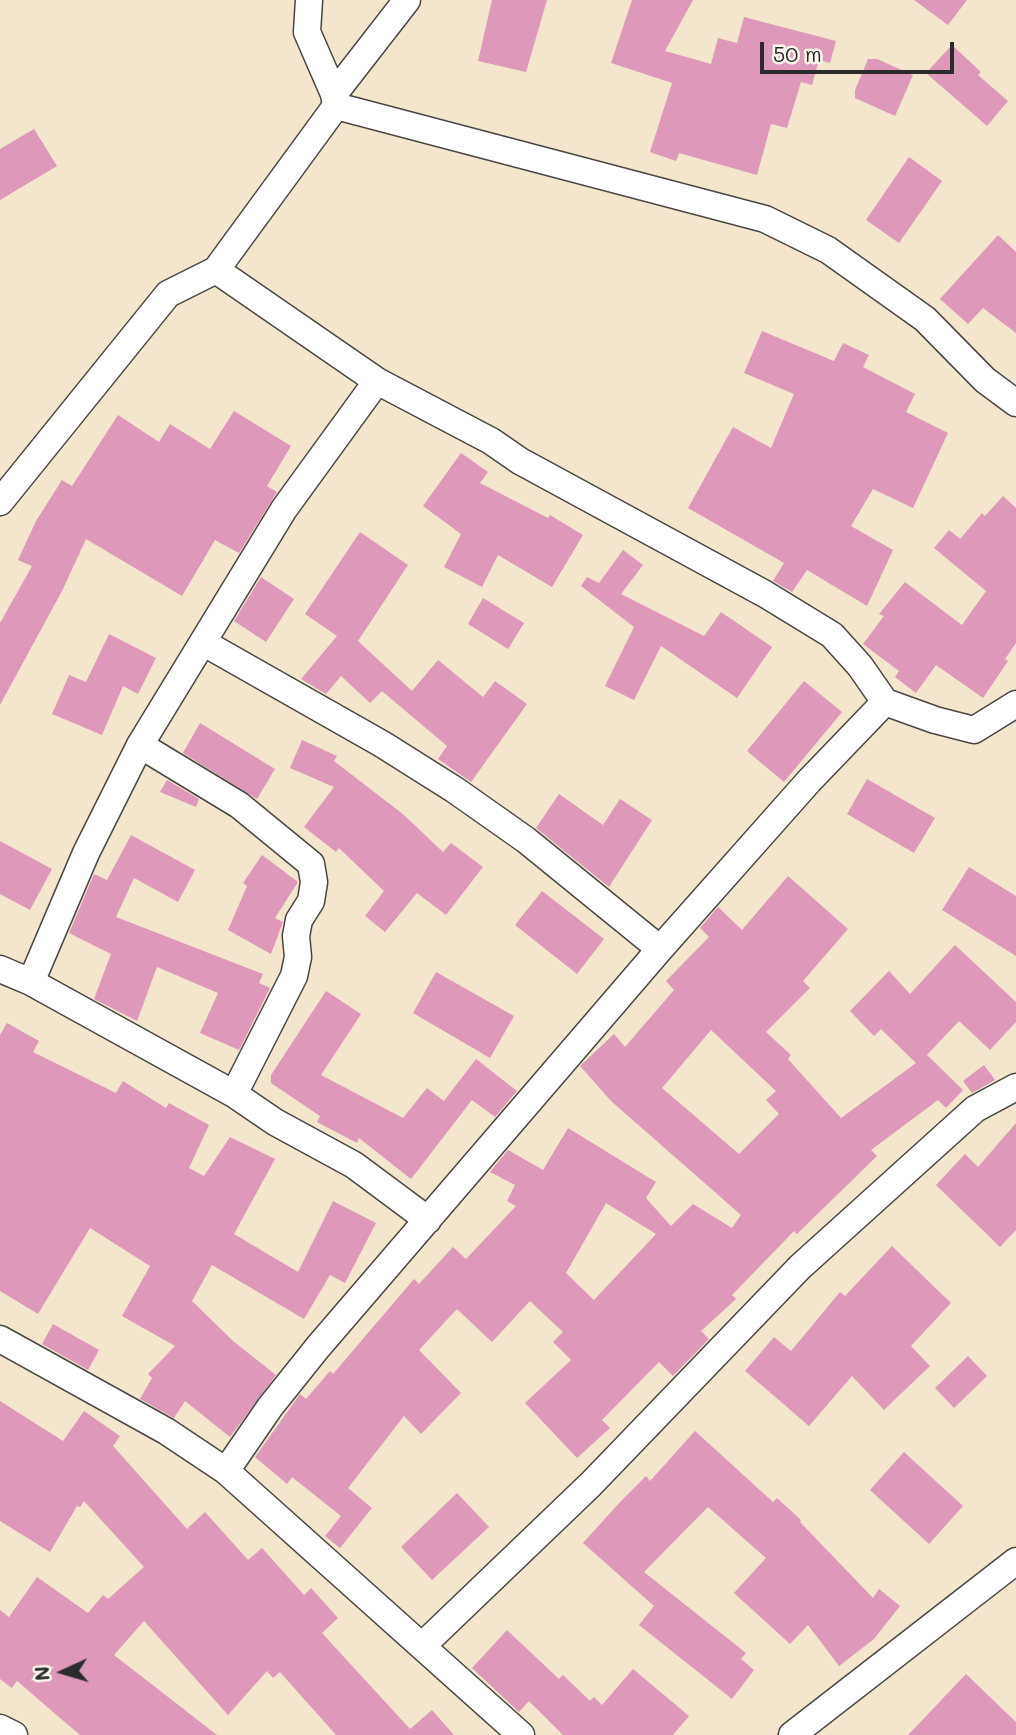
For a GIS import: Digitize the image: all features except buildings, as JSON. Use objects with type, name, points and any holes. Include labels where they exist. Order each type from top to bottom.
[{"type":"street","points":[[309,0],[307,32],[335,100]]},
{"type":"street","points":[[0,502],[167,294],[216,270],[407,0]]},
{"type":"street","points":[[335,100],[765,219],[828,250],[925,319],[985,380],[1016,403]]},
{"type":"street","points":[[216,270],[377,381],[491,441],[520,461],[810,621],[831,635],[860,666],[885,702],[935,720],[974,730],[1016,704]]},
{"type":"street","points":[[31,982],[86,853],[140,745],[284,509],[377,381]]},
{"type":"street","points":[[204,643],[382,744],[455,790],[526,840],[660,949]]},
{"type":"street","points":[[226,1471],[310,1357],[660,949],[809,781],[885,702]]},
{"type":"street","points":[[140,745],[239,805],[311,864],[314,882],[311,901],[299,920],[296,936],[298,957],[294,976],[234,1094]]},
{"type":"street","points":[[0,969],[31,982],[234,1094],[275,1122],[354,1165],[428,1220]]},
{"type":"street","points":[[422,1646],[591,1484],[800,1268],[975,1110],[1016,1087]]},
{"type":"street","points":[[0,1339],[166,1432],[226,1471],[521,1735]]},
{"type":"street","points":[[792,1735],[1016,1561]]}]
